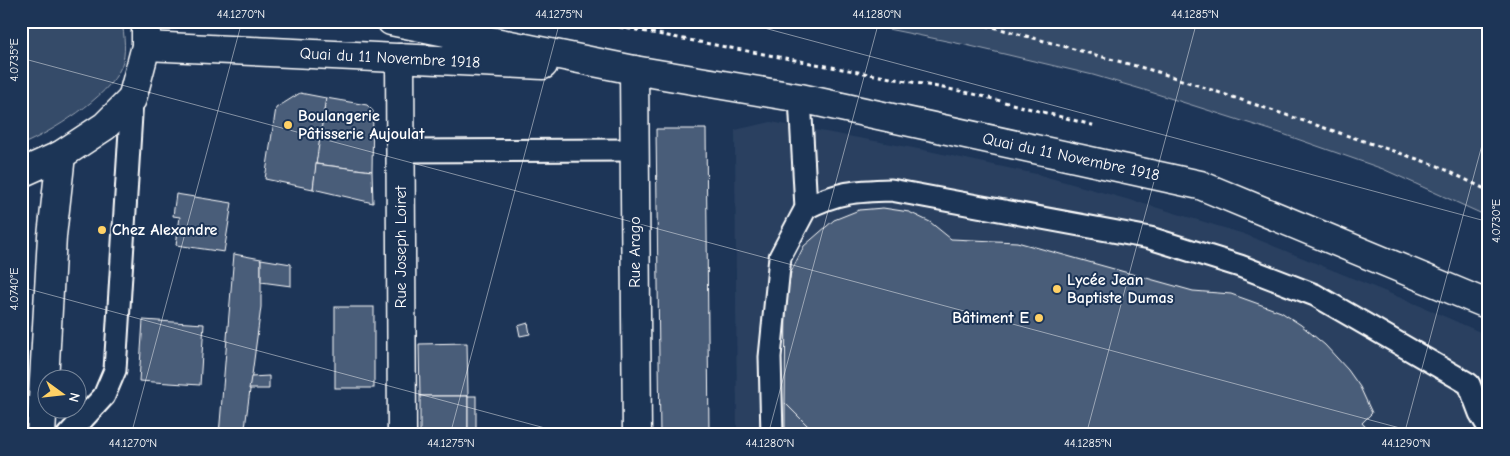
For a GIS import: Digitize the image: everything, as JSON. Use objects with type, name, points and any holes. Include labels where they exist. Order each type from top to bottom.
[{"type":"main road","name":"Quai du 11 Novembre 1918","points":[[391,21],[634,70],[800,98],[1200,185],[1489,305]]},
{"type":"main road","name":"Quai du 11 Novembre 1918","points":[[146,34],[400,58],[634,70]]},
{"type":"main road","points":[[21,173],[61,155],[105,126],[132,99],[146,34]]},
{"type":"main road","name":"Rue Joseph Loiret","points":[[400,58],[402,435]]},
{"type":"main road","name":"Rue Arago","points":[[634,70],[637,435]]},
{"type":"main road","points":[[41,435],[52,236],[61,155]]},
{"type":"lane","points":[[772,435],[770,358],[780,257],[806,208],[800,98]]},
{"type":"lane","points":[[68,435],[104,396],[114,370],[132,99]]},
{"type":"lane","points":[[400,151],[635,150]]},
{"type":"lane","points":[[806,208],[829,196],[844,193],[891,190],[1150,238],[1240,266],[1315,295],[1479,385],[1480,413],[1489,428]]},
{"type":"path","points":[[971,21],[1158,72],[1438,166],[1489,191]]},
{"type":"shaded area","points":[[21,21],[122,21],[124,56],[121,67],[114,78],[92,102],[62,123],[21,145]]},
{"type":"shaded area","points":[[849,21],[1489,21],[1489,217],[1383,169],[1280,133],[1141,89],[1093,75],[966,45]]},
{"type":"shaded area","name":"Lycée Jean Baptiste Dumas","points":[[771,122],[924,150],[1036,174],[1148,205],[1244,234],[1423,307],[1489,336],[1489,435],[737,435],[735,130]]},
{"type":"building","points":[[300,93],[326,98],[313,189],[265,179],[276,108]]},
{"type":"building","points":[[326,98],[367,105],[373,111],[372,171],[316,164]]},
{"type":"building","points":[[656,129],[706,129],[709,435],[660,435]]},
{"type":"building","points":[[316,164],[372,171],[373,203],[313,189]]},
{"type":"building","points":[[176,194],[232,203],[224,252],[176,245],[180,217],[173,216]]},
{"type":"building","name":"Bâtiment E","points":[[883,208],[909,212],[930,222],[951,239],[1017,242],[1193,291],[1231,294],[1281,312],[1301,325],[1325,345],[1348,370],[1360,387],[1372,413],[1362,423],[1373,435],[817,435],[785,403],[786,299],[791,272],[804,246],[834,220],[859,210]]},
{"type":"building","points":[[234,254],[261,259],[261,307],[244,435],[219,435]]},
{"type":"building","points":[[261,259],[291,264],[291,286],[261,282]]},
{"type":"building","points":[[335,307],[374,307],[374,388],[335,388]]},
{"type":"building","points":[[143,320],[204,324],[200,385],[139,381]]},
{"type":"building","points":[[528,323],[530,334],[520,336],[518,326]]},
{"type":"building","points":[[467,343],[468,396],[420,396],[419,344]]},
{"type":"building","points":[[269,376],[269,389],[249,389],[251,377]]},
{"type":"building","points":[[420,396],[468,396],[468,435],[420,435]]},
{"type":"building","points":[[468,396],[476,396],[476,435],[468,435]]},
{"type":"building","points":[[785,403],[817,435],[791,435],[785,428]]},
{"type":"building","points":[[1427,429],[1447,435],[1387,435],[1412,430]]},
{"type":"place","name":"Boulangerie Pâtisserie Aujoulat","points":[[288,125]]},
{"type":"place","name":"Chez Alexandre","points":[[102,230]]},
{"type":"place","name":"Lycée Jean Baptiste Dumas","points":[[1057,289]]},
{"type":"place","name":"Bâtiment E","points":[[1039,318]]}]
